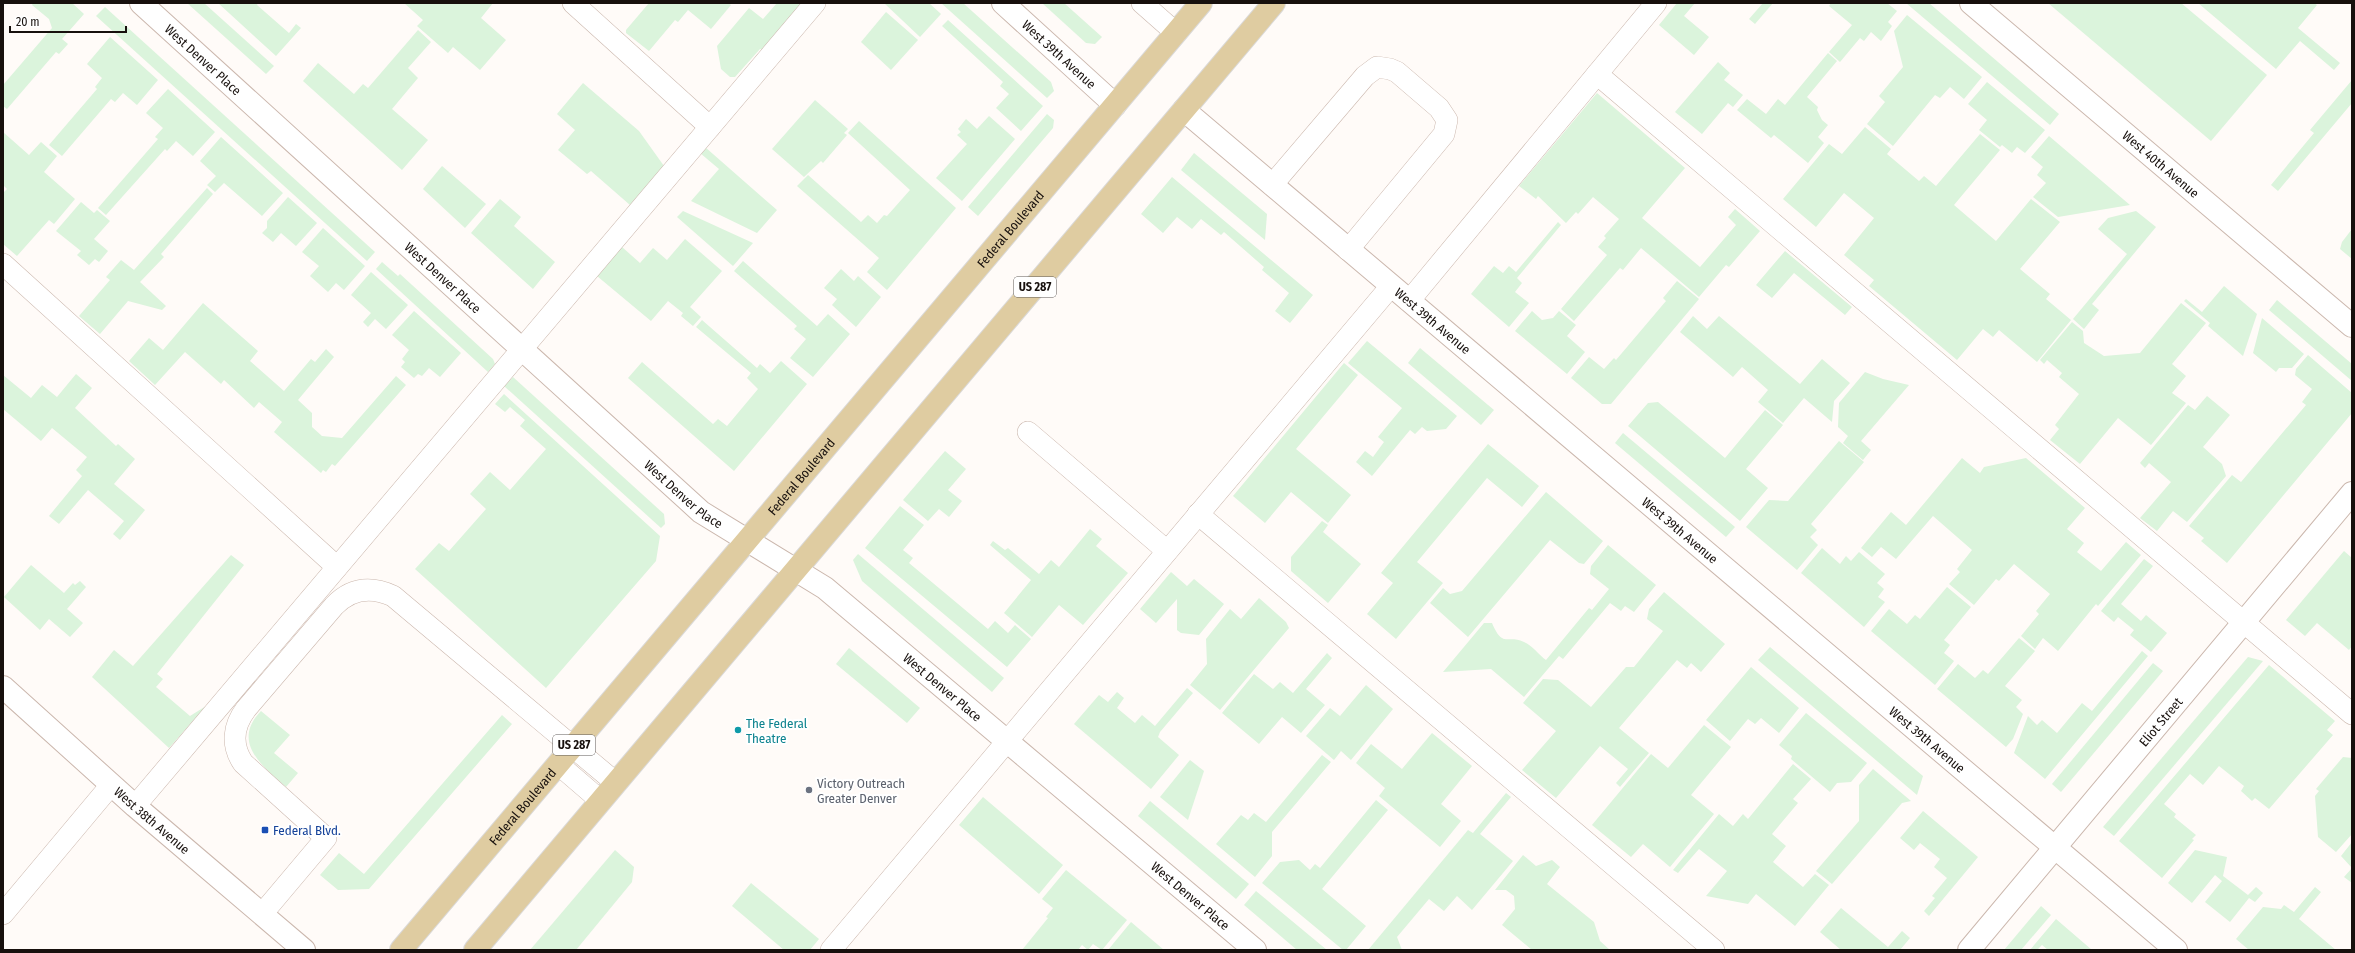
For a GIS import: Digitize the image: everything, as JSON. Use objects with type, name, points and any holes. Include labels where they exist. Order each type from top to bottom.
[{"type":"main road","name":"Federal Boulevard","points":[[401,950],[1201,3]]},
{"type":"main road","name":"US 287","points":[[476,950],[1274,3]]},
{"type":"street","name":"West Denver Place","points":[[141,3],[702,512],[825,588],[1255,950]]},
{"type":"street","name":"West 39th Avenue","points":[[1003,3],[1115,105]]},
{"type":"street","name":"West 40th Avenue","points":[[1971,3],[2352,326]]},
{"type":"street","name":"West 39th Avenue","points":[[1184,110],[2176,950]]},
{"type":"street","name":"Eliot Street","points":[[1969,950],[2352,493]]},
{"type":"street","name":"West 38th Avenue","points":[[3,687],[135,806],[304,950]]},
{"type":"lane","points":[[573,3],[710,127]]},
{"type":"lane","points":[[135,806],[815,3]]},
{"type":"lane","points":[[1142,3],[1176,33]]},
{"type":"lane","points":[[1409,301],[1656,3]]},
{"type":"lane","points":[[1272,186],[1370,70],[1377,67],[1390,69],[1439,108],[1447,120],[1444,134],[1348,250]]},
{"type":"lane","points":[[1597,74],[2352,714]]},
{"type":"lane","points":[[3,264],[337,567]]},
{"type":"lane","points":[[831,950],[1391,286]]},
{"type":"lane","points":[[1028,432],[1167,551]]},
{"type":"lane","points":[[1198,514],[1714,950]]},
{"type":"lane","points":[[262,914],[326,838],[249,770],[239,756],[234,740],[235,731],[246,709],[340,600],[348,594],[365,589],[383,591],[393,596],[616,784]]},
{"type":"lane","points":[[558,764],[601,801]]},
{"type":"lane","points":[[3,914],[111,785]]},
{"type":"green space","points":[[33,3],[72,3],[84,14],[62,39],[68,44],[59,54],[56,52],[7,109],[3,106],[3,85],[52,28],[49,19],[32,5]]},
{"type":"green space","points":[[187,3],[204,3],[274,66],[266,74]]},
{"type":"green space","points":[[218,3],[258,3],[257,5],[289,33],[296,24],[301,28],[276,56]]},
{"type":"green space","points":[[404,3],[493,3],[481,18],[506,40],[480,70],[453,47],[448,53],[417,26],[423,20]]},
{"type":"green space","points":[[649,3],[728,3],[731,5],[711,29],[688,10],[678,22],[675,20],[649,51],[626,33],[626,30]]},
{"type":"green space","points":[[777,3],[803,3],[763,50],[760,49],[735,77],[730,77],[721,69],[717,46],[749,8],[763,19]]},
{"type":"green space","points":[[884,3],[929,3],[941,14],[920,37]]},
{"type":"green space","points":[[941,3],[963,3],[1051,82],[1054,91],[1047,98]]},
{"type":"green space","points":[[1042,3],[1064,3],[1102,37],[1095,44],[1086,43]]},
{"type":"green space","points":[[1677,3],[1695,3],[1684,16],[1709,37],[1694,55],[1659,25]]},
{"type":"green space","points":[[1763,3],[1773,3],[1755,24],[1749,19]]},
{"type":"green space","points":[[1831,3],[1887,3],[1897,11],[1888,22],[1892,26],[1881,41],[1871,32],[1864,41],[1860,38],[1840,62],[1829,52],[1852,25],[1829,6]]},
{"type":"green space","points":[[1906,3],[1929,3],[2059,114],[2050,125]]},
{"type":"green space","points":[[2048,3],[2181,3],[2267,75],[2211,141]]},
{"type":"green space","points":[[2198,3],[2314,3],[2317,5],[2298,28],[2340,63],[2334,70],[2300,41],[2276,69]]},
{"type":"green space","points":[[105,7],[375,252],[367,261],[96,16]]},
{"type":"green space","points":[[886,12],[918,40],[891,70],[861,42]]},
{"type":"green space","points":[[1907,15],[1982,77],[1964,99],[1950,87],[1940,98],[1935,95],[1893,146],[1867,124],[1885,102],[1879,96],[1903,67],[1894,31]]},
{"type":"green space","points":[[948,20],[1043,106],[1021,131],[996,108],[1009,94],[1000,86],[1003,82],[942,26]]},
{"type":"green space","points":[[418,30],[431,42],[408,68],[418,78],[392,109],[428,140],[402,170],[303,81],[318,63],[354,94],[363,84],[368,88]]},
{"type":"green space","points":[[110,37],[158,80],[137,105],[123,93],[115,102],[111,99],[62,156],[49,145],[97,89],[95,87],[102,78],[87,64]]},
{"type":"green space","points":[[1828,53],[1837,61],[1807,97],[1818,107],[1817,110],[1822,120],[1828,125],[1818,137],[1824,143],[1808,163],[1774,135],[1771,138],[1737,110],[1747,99],[1766,114],[1778,99],[1785,105]]},
{"type":"green space","points":[[1718,62],[1730,73],[1724,80],[1743,95],[1733,107],[1728,103],[1702,134],[1675,112]]},
{"type":"green space","points":[[2352,80],[2352,103],[2278,191],[2271,185],[2314,133],[2310,130]]},
{"type":"green space","points":[[1987,82],[2045,130],[2025,153],[2017,147],[2012,153],[2002,145],[2000,147],[1979,130],[1987,120],[1968,104]]},
{"type":"green space","points":[[583,83],[639,131],[664,166],[630,205],[591,171],[587,174],[558,150],[575,130],[557,114]]},
{"type":"green space","points":[[168,89],[215,132],[193,156],[176,141],[167,151],[165,149],[106,215],[98,208],[158,139],[155,137],[163,128],[146,113]]},
{"type":"green space","points":[[1597,93],[1685,168],[1642,218],[1700,267],[1736,225],[1728,217],[1735,209],[1760,231],[1729,267],[1726,265],[1699,297],[1641,248],[1623,270],[1620,268],[1574,321],[1561,309],[1607,255],[1598,247],[1606,238],[1604,236],[1619,219],[1593,197],[1578,214],[1576,212],[1566,223],[1538,196],[1536,199],[1519,186]]},
{"type":"green space","points":[[815,100],[848,129],[844,133],[847,135],[823,163],[821,161],[804,177],[772,149]]},
{"type":"green space","points":[[1047,114],[1054,120],[1053,128],[978,216],[968,207]]},
{"type":"green space","points":[[989,116],[1015,139],[962,201],[936,178],[967,144],[957,135],[961,132],[958,129],[966,119],[977,129]]},
{"type":"green space","points":[[859,121],[956,208],[887,290],[867,272],[879,258],[797,186],[808,175],[861,222],[868,215],[877,223],[884,215],[887,216],[910,190],[848,133]]},
{"type":"green space","points":[[1865,127],[1891,149],[1887,154],[1919,181],[1924,176],[1936,186],[1980,134],[2000,150],[1954,205],[1996,241],[2031,199],[2060,222],[2020,269],[2050,294],[2046,299],[2071,320],[2037,362],[1999,330],[1993,337],[1983,329],[1957,360],[1869,286],[1874,280],[1844,255],[1874,218],[1844,193],[1816,227],[1783,199],[1829,144],[1842,154]]},
{"type":"green space","points":[[3,132],[29,155],[41,142],[57,156],[44,172],[75,199],[54,224],[49,220],[17,256],[3,244],[3,193],[7,189],[3,185]]},
{"type":"green space","points":[[2049,136],[2130,205],[2058,217],[2033,197],[2046,183],[2037,175],[2043,167],[2031,157]]},
{"type":"green space","points":[[221,137],[283,193],[262,216],[224,183],[215,192],[207,185],[216,176],[200,161]]},
{"type":"green space","points":[[705,147],[777,210],[757,233],[691,201],[719,169],[700,153]]},
{"type":"green space","points":[[1194,153],[1267,214],[1265,240],[1181,170]]},
{"type":"green space","points":[[442,166],[486,204],[465,228],[423,189]]},
{"type":"green space","points":[[1172,177],[1313,295],[1290,323],[1275,311],[1289,293],[1262,270],[1264,267],[1224,232],[1221,235],[1201,219],[1192,229],[1177,217],[1163,233],[1141,214]]},
{"type":"green space","points":[[207,188],[213,194],[161,254],[164,257],[140,282],[166,306],[162,310],[128,301],[100,334],[79,316],[110,280],[106,277],[121,260],[134,270]]},
{"type":"green space","points":[[288,197],[317,223],[296,246],[281,233],[273,242],[262,233],[267,228],[267,221]]},
{"type":"green space","points":[[500,199],[521,217],[514,226],[555,262],[533,289],[471,233]]},
{"type":"green space","points":[[81,202],[94,213],[97,210],[110,221],[94,239],[108,251],[99,262],[95,259],[89,265],[77,255],[81,251],[56,231]]},
{"type":"green space","points":[[683,211],[753,243],[733,266],[677,217]]},
{"type":"green space","points":[[2136,211],[2156,227],[2092,304],[2099,310],[2084,329],[2073,319],[2127,254],[2098,229],[2108,218]]},
{"type":"green space","points":[[1558,222],[1561,225],[1517,278],[1522,283],[1515,292],[1529,303],[1509,327],[1471,294],[1494,266],[1503,273],[1509,266],[1516,272]]},
{"type":"green space","points":[[323,228],[365,266],[344,290],[336,283],[328,292],[310,276],[319,266],[302,252]]},
{"type":"green space","points":[[2352,229],[2352,259],[2340,249],[2342,242]]},
{"type":"green space","points":[[685,239],[722,271],[690,307],[701,317],[693,326],[681,316],[683,313],[668,301],[651,321],[597,276],[622,247],[640,263],[653,248],[667,260]]},
{"type":"green space","points":[[1785,251],[1852,307],[1845,315],[1794,273],[1772,298],[1756,285]]},
{"type":"green space","points":[[743,261],[817,326],[828,314],[850,334],[813,377],[790,358],[806,339],[794,329],[797,326],[734,271]]},
{"type":"green space","points":[[382,262],[398,276],[400,274],[493,359],[495,364],[488,372],[376,269]]},
{"type":"green space","points":[[841,269],[854,281],[858,276],[881,297],[856,327],[832,305],[837,299],[824,288]]},
{"type":"green space","points":[[371,272],[408,305],[386,329],[375,319],[368,327],[363,322],[371,313],[351,295]]},
{"type":"green space","points":[[1677,281],[1699,299],[1611,404],[1602,404],[1571,378],[1589,357],[1604,369],[1614,358],[1616,360],[1666,301],[1663,298]]},
{"type":"green space","points":[[2224,286],[2257,314],[2243,356],[2208,326],[2210,323],[2184,301],[2186,299],[2202,312]]},
{"type":"green space","points":[[2277,300],[2352,364],[2352,381],[2269,310]]},
{"type":"green space","points":[[203,303],[258,351],[250,361],[284,391],[311,359],[315,362],[326,349],[334,357],[298,400],[312,413],[312,427],[322,436],[342,438],[396,376],[406,385],[335,466],[332,464],[326,472],[323,470],[321,473],[274,432],[282,422],[259,402],[254,408],[224,380],[221,384],[185,352],[155,385],[129,361],[149,338],[163,350]]},
{"type":"green space","points":[[2181,303],[2206,323],[2172,364],[2186,376],[2172,393],[2186,403],[2151,445],[2118,418],[2080,464],[2050,440],[2059,429],[2055,425],[2079,394],[2059,377],[2062,373],[2047,360],[2044,364],[2040,360],[2072,322],[2083,331],[2084,343],[2104,356],[2140,353]]},
{"type":"green space","points":[[414,311],[461,353],[440,377],[429,368],[422,376],[418,374],[414,378],[401,367],[405,362],[402,359],[409,350],[392,335]]},
{"type":"green space","points":[[1532,311],[1542,320],[1553,318],[1559,311],[1576,325],[1567,336],[1585,352],[1567,374],[1515,331]]},
{"type":"green space","points":[[1693,316],[1707,329],[1719,316],[1800,384],[1822,359],[1850,383],[1834,401],[1832,422],[1804,398],[1783,423],[1758,402],[1768,390],[1742,367],[1733,377],[1680,332]]},
{"type":"green space","points":[[2262,318],[2304,354],[2292,368],[2279,368],[2276,372],[2253,353]]},
{"type":"green space","points":[[702,320],[757,368],[760,364],[770,373],[781,361],[807,384],[734,471],[628,378],[642,362],[713,424],[718,419],[727,426],[758,389],[747,378],[751,373],[696,327]]},
{"type":"green space","points":[[1367,341],[1457,416],[1446,429],[1427,431],[1422,427],[1415,434],[1410,430],[1372,476],[1356,462],[1365,451],[1373,457],[1384,442],[1378,437],[1402,408],[1348,363]]},
{"type":"green space","points":[[1420,348],[1494,410],[1481,425],[1408,363]]},
{"type":"green space","points":[[2308,355],[2352,393],[2352,413],[2227,563],[2201,541],[2204,538],[2189,526],[2232,475],[2241,482],[2306,405],[2302,402],[2312,389],[2295,375],[2296,369]]},
{"type":"green space","points":[[1344,363],[1358,375],[1296,449],[1351,495],[1328,523],[1291,492],[1265,523],[1233,496]]},
{"type":"green space","points":[[1865,372],[1883,379],[1909,385],[1861,441],[1871,450],[1863,460],[1843,443],[1848,436],[1838,427],[1839,403]]},
{"type":"green space","points":[[76,374],[92,388],[75,408],[116,446],[118,444],[135,459],[114,484],[145,510],[120,540],[113,534],[124,521],[88,490],[59,524],[49,516],[82,476],[76,470],[87,457],[52,428],[41,441],[3,409],[3,375],[31,398],[42,385],[57,397]]},
{"type":"green space","points":[[513,377],[664,514],[665,524],[661,528],[504,386]]},
{"type":"green space","points":[[504,394],[660,536],[656,561],[546,688],[415,569],[439,543],[449,551],[486,509],[470,494],[490,472],[510,490],[546,449],[520,426],[525,420],[510,407],[505,412],[495,404]]},
{"type":"green space","points":[[2207,396],[2230,415],[2203,447],[2222,464],[2226,476],[2187,522],[2173,511],[2157,531],[2140,518],[2171,482],[2149,463],[2145,468],[2140,463],[2188,405],[2195,410]]},
{"type":"green space","points":[[1658,402],[1725,458],[1765,410],[1783,425],[1746,469],[1768,488],[1740,521],[1628,426],[1648,403]]},
{"type":"green space","points":[[1623,433],[1735,527],[1726,537],[1615,443]]},
{"type":"green space","points":[[1839,441],[1864,462],[1811,524],[1817,530],[1810,537],[1818,545],[1797,570],[1746,527],[1769,500],[1788,501]]},
{"type":"green space","points":[[1488,444],[1539,486],[1522,507],[1487,478],[1417,562],[1443,583],[1396,639],[1367,614],[1393,583],[1381,573]]},
{"type":"green space","points":[[945,451],[966,469],[948,490],[962,501],[949,517],[939,509],[928,521],[903,500]]},
{"type":"green space","points":[[1962,458],[1980,473],[1984,467],[2026,458],[2085,508],[2067,529],[2084,543],[2077,552],[2101,571],[2126,542],[2141,555],[2098,606],[2096,604],[2058,651],[2043,638],[2035,649],[2021,636],[2039,614],[2036,611],[2050,594],[2014,564],[1999,581],[1996,579],[1974,605],[1949,584],[1960,572],[1957,569],[1972,550],[1933,516],[1896,559],[1881,547],[1872,557],[1861,548],[1891,512],[1906,525]]},
{"type":"green space","points":[[1546,492],[1603,541],[1584,564],[1579,563],[1550,540],[1468,637],[1430,603],[1443,588],[1450,594],[1462,591]]},
{"type":"green space","points":[[900,506],[924,525],[903,550],[913,558],[909,563],[988,629],[995,621],[1008,633],[1015,625],[1031,639],[1007,667],[865,548]]},
{"type":"green space","points":[[1322,521],[1328,525],[1323,532],[1361,564],[1328,603],[1291,571],[1291,557]]},
{"type":"green space","points":[[1090,529],[1102,539],[1096,546],[1128,573],[1083,625],[1059,605],[1032,637],[1004,613],[1031,580],[990,545],[993,541],[1005,550],[1008,548],[1039,574],[1051,560],[1059,567]]},
{"type":"green space","points":[[1608,545],[1656,585],[1634,612],[1625,606],[1621,611],[1610,603],[1563,659],[1559,656],[1524,697],[1491,669],[1443,672],[1484,623],[1492,623],[1499,636],[1502,638],[1527,643],[1546,660],[1589,608],[1592,610],[1609,589],[1590,574],[1591,566]]},
{"type":"green space","points":[[1822,548],[1840,564],[1846,556],[1851,561],[1859,552],[1885,574],[1877,583],[1884,589],[1878,597],[1885,602],[1864,627],[1801,573]]},
{"type":"green space","points":[[2344,551],[2352,558],[2352,646],[2349,650],[2317,623],[2305,636],[2286,620]]},
{"type":"green space","points":[[858,554],[1004,678],[992,692],[862,581],[853,560]]},
{"type":"green space","points":[[231,555],[244,565],[157,674],[163,679],[156,687],[190,716],[206,706],[169,748],[92,677],[114,650],[133,666]]},
{"type":"green space","points":[[2144,559],[2153,566],[2121,604],[2141,621],[2146,615],[2167,633],[2151,652],[2130,635],[2134,630],[2118,617],[2114,622],[2101,611]]},
{"type":"green space","points":[[31,565],[64,593],[73,583],[75,585],[80,581],[86,587],[67,609],[83,623],[70,637],[49,619],[40,630],[4,597]]},
{"type":"green space","points":[[1171,572],[1187,586],[1194,579],[1224,604],[1199,635],[1181,633],[1177,630],[1177,599],[1156,623],[1140,609]]},
{"type":"green space","points":[[1947,587],[1971,607],[1944,640],[1950,645],[1944,653],[1954,661],[1935,685],[1871,631],[1889,609],[1907,624],[1915,615],[1920,619]]},
{"type":"green space","points":[[1664,592],[1725,644],[1701,672],[1691,663],[1687,668],[1677,660],[1619,728],[1649,753],[1620,787],[1616,783],[1628,769],[1600,746],[1556,798],[1522,770],[1556,731],[1523,703],[1543,679],[1558,680],[1591,707],[1626,667],[1634,667],[1663,631],[1647,619],[1649,609]]},
{"type":"green space","points":[[1259,598],[1286,622],[1289,628],[1220,710],[1190,685],[1207,664],[1206,639],[1230,609],[1241,619]]},
{"type":"green space","points":[[2019,638],[2035,651],[2005,686],[2022,700],[2016,707],[2023,714],[2013,739],[2006,747],[1937,689],[1958,664],[1975,678],[1983,670],[1988,674]]},
{"type":"green space","points":[[1770,647],[1923,776],[1917,795],[1758,660]]},
{"type":"green space","points":[[849,648],[920,708],[907,723],[836,664]]},
{"type":"green space","points":[[2142,651],[2148,656],[2045,779],[2014,753],[2028,716],[2037,725],[2042,720],[2057,733],[2082,703],[2092,711]]},
{"type":"green space","points":[[1327,653],[1332,658],[1306,689],[1325,705],[1301,733],[1282,717],[1259,744],[1222,713],[1254,674],[1273,689],[1280,682],[1293,693]]},
{"type":"green space","points":[[2248,657],[2263,661],[2114,836],[2103,827]]},
{"type":"green space","points":[[2153,663],[2163,671],[2061,792],[2052,784]]},
{"type":"green space","points":[[2269,665],[2335,721],[2327,730],[2333,735],[2269,809],[2255,798],[2252,801],[2241,791],[2244,786],[2219,766],[2203,785],[2190,774],[2164,804],[2176,814],[2174,817],[2196,835],[2192,839],[2194,840],[2162,878],[2119,841]]},
{"type":"green space","points":[[1751,667],[1799,708],[1779,733],[1761,718],[1755,724],[1748,719],[1730,741],[1706,720]]},
{"type":"green space","points":[[1366,685],[1393,709],[1351,760],[1341,751],[1334,760],[1306,736],[1330,708],[1340,716]]},
{"type":"green space","points":[[1187,688],[1193,693],[1160,732],[1158,737],[1179,755],[1151,789],[1074,724],[1099,695],[1108,702],[1117,692],[1124,698],[1117,708],[1135,723],[1142,715],[1155,726]]},
{"type":"green space","points":[[261,711],[290,735],[274,753],[298,773],[286,787],[260,762],[253,753],[249,743],[249,733],[252,722]]},
{"type":"green space","points":[[1806,713],[1867,763],[1851,782],[1837,783],[1830,792],[1791,759],[1792,756],[1779,745]]},
{"type":"green space","points":[[502,715],[512,724],[369,889],[338,890],[320,875],[339,853],[364,874]]},
{"type":"green space","points":[[1704,725],[1731,747],[1691,795],[1714,814],[1670,867],[1643,844],[1631,857],[1592,825],[1651,754],[1668,768]]},
{"type":"green space","points":[[1432,733],[1472,766],[1441,804],[1461,821],[1440,847],[1379,796],[1385,788],[1356,763],[1371,744],[1402,769]]},
{"type":"green space","points":[[1322,755],[1331,762],[1272,832],[1272,856],[1255,877],[1216,844],[1241,815],[1248,820],[1254,813],[1266,822]]},
{"type":"green space","points":[[2343,757],[2352,758],[2352,834],[2336,852],[2318,837],[2315,796],[2319,791],[2316,789]]},
{"type":"green space","points":[[1190,760],[1204,771],[1188,820],[1160,797]]},
{"type":"green space","points":[[1793,764],[1811,779],[1793,799],[1798,803],[1772,834],[1786,846],[1773,862],[1803,887],[1815,874],[1829,885],[1795,926],[1756,894],[1748,904],[1706,896],[1727,871],[1699,849],[1678,873],[1673,870],[1719,814],[1733,826],[1743,814],[1748,819]]},
{"type":"green space","points":[[1873,769],[1911,801],[1902,803],[1832,884],[1816,871],[1859,821],[1859,785]]},
{"type":"green space","points":[[1506,793],[1511,797],[1480,834],[1513,861],[1472,910],[1457,896],[1444,911],[1429,899],[1397,937],[1402,950],[1368,950],[1468,830],[1473,833]]},
{"type":"green space","points":[[983,797],[1063,865],[1039,894],[959,825]]},
{"type":"green space","points":[[1376,800],[1388,810],[1322,889],[1366,926],[1346,950],[1343,950],[1262,883],[1280,862],[1299,860],[1310,870],[1315,864],[1320,868]]},
{"type":"green space","points":[[1150,801],[1249,884],[1236,899],[1138,816]]},
{"type":"green space","points":[[1923,811],[1978,857],[1929,916],[1924,911],[1935,898],[1932,896],[1947,878],[1934,867],[1940,859],[1920,843],[1914,850],[1900,838]]},
{"type":"green space","points":[[2352,842],[2352,868],[2341,856]]},
{"type":"green space","points":[[615,850],[634,867],[632,882],[576,950],[530,950]]},
{"type":"green space","points":[[2195,850],[2227,857],[2223,876],[2248,895],[2256,887],[2263,893],[2255,902],[2249,898],[2230,922],[2205,902],[2222,881],[2215,875],[2192,903],[2168,883]]},
{"type":"green space","points":[[1523,855],[1536,866],[1552,860],[1560,867],[1547,884],[1594,922],[1600,941],[1610,950],[1532,950],[1502,925],[1515,909],[1514,896],[1506,890],[1495,890]]},
{"type":"green space","points":[[2352,868],[2352,883],[2344,877]]},
{"type":"green space","points":[[1066,870],[1127,920],[1102,950],[1093,944],[1088,950],[1082,945],[1078,950],[1022,950],[1048,918],[1046,917],[1053,908],[1042,899]]},
{"type":"green space","points":[[751,883],[819,939],[810,950],[784,950],[732,906]]},
{"type":"green space","points":[[2315,887],[2321,892],[2299,919],[2336,950],[2249,950],[2236,939],[2263,907],[2281,909],[2284,905],[2294,912]]},
{"type":"green space","points":[[1256,891],[1327,950],[1297,950],[1244,905]]},
{"type":"green space","points":[[2041,906],[2051,915],[2021,950],[2004,950]]},
{"type":"green space","points":[[1841,908],[1888,947],[1902,931],[1910,938],[1900,950],[1841,950],[1820,932]]},
{"type":"green space","points":[[2056,919],[2092,950],[2048,950],[2042,945],[2037,950],[2030,950]]},
{"type":"green space","points":[[1131,922],[1164,950],[1108,950]]},
{"type":"place","name":"The Federal Theatre","points":[[738,730]]},
{"type":"place","name":"Victory Outreach Greater Denver","points":[[809,790]]},
{"type":"place","name":"Federal Blvd.","points":[[265,830]]}]
